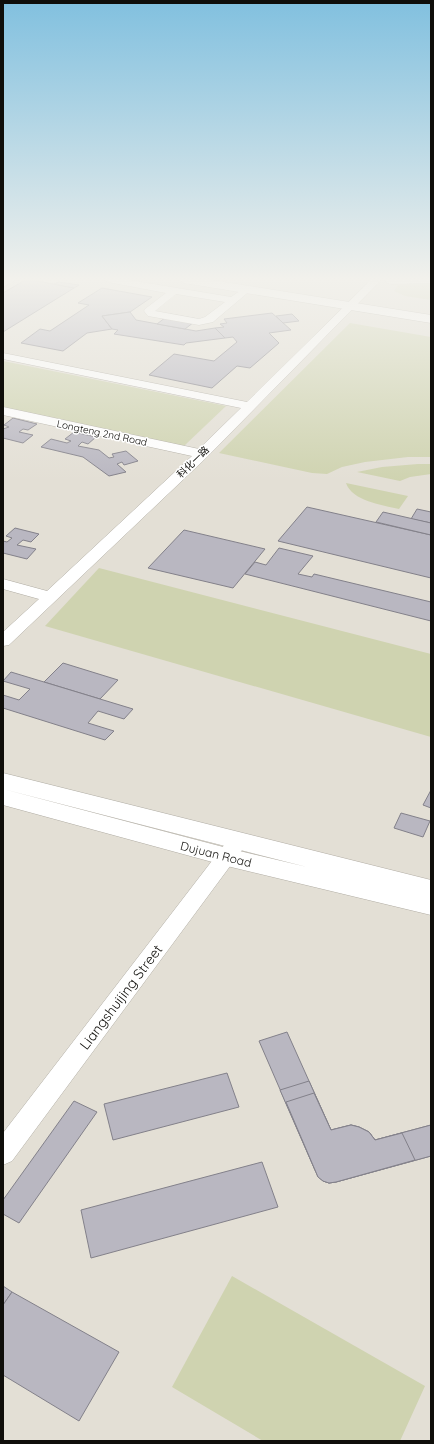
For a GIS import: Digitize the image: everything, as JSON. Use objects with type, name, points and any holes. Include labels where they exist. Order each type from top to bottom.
[{"type":"main road","name":"Dujuan Road","points":[[3,781],[233,849],[431,905]]},
{"type":"main road","name":"Dujuan Road","points":[[3,797],[233,849],[431,889]]},
{"type":"street","name":"科化一路","points":[[3,640],[202,454],[309,346]]},
{"type":"street","points":[[3,356],[250,406]]},
{"type":"street","name":"Longteng 2nd Road","points":[[3,411],[202,454]]},
{"type":"street","points":[[3,584],[50,597]]},
{"type":"street","name":"Liangshuijing Street","points":[[3,1152],[233,849]]},
{"type":"green space","points":[[326,346],[431,346],[431,457],[408,457],[365,462],[342,467],[327,474],[312,473],[219,453]]},
{"type":"green space","points":[[3,361],[226,406],[184,446],[3,407]]},
{"type":"green space","points":[[431,464],[431,474],[410,477],[400,481],[357,472],[382,467]]},
{"type":"green space","points":[[346,483],[408,496],[399,509],[376,504],[361,498],[349,489]]},
{"type":"green space","points":[[99,568],[431,654],[431,737],[45,626]]},
{"type":"green space","points":[[232,1276],[425,1386],[400,1441],[263,1441],[172,1387]]},
{"type":"building","points":[[39,346],[69,346],[63,351]]},
{"type":"building","points":[[232,346],[275,346],[250,368],[237,366],[212,388],[149,375],[174,354],[214,361]]},
{"type":"building","points":[[13,418],[37,424],[28,430],[23,429],[19,432],[33,435],[23,443],[3,438],[3,429],[9,427],[4,425]]},
{"type":"building","points":[[74,432],[96,437],[88,444],[82,442],[78,446],[99,450],[109,458],[114,457],[112,454],[126,451],[138,461],[124,465],[122,462],[117,464],[126,472],[109,476],[83,457],[41,447],[51,439],[67,443],[71,441],[65,439]]},
{"type":"building","points":[[307,507],[431,535],[431,578],[278,541]]},
{"type":"building","points":[[417,509],[431,512],[431,523],[411,519]]},
{"type":"building","points":[[383,512],[431,523],[431,535],[376,522]]},
{"type":"building","points":[[15,528],[39,534],[31,542],[23,540],[17,545],[36,549],[27,559],[3,553],[3,541],[7,542],[12,538],[6,536]]},
{"type":"building","points":[[184,530],[265,549],[233,588],[148,568]]},
{"type":"building","points":[[279,548],[313,556],[298,574],[312,577],[314,574],[431,602],[431,621],[245,574],[255,562],[266,565]]},
{"type":"building","points":[[63,663],[118,680],[100,699],[44,682]]},
{"type":"building","points":[[11,672],[133,709],[124,719],[98,711],[88,723],[114,731],[105,740],[3,708],[3,695],[19,700],[30,689],[3,681]]},
{"type":"building","points":[[431,790],[431,808],[423,805]]},
{"type":"building","points":[[401,813],[430,821],[423,837],[394,828]]},
{"type":"building","points":[[287,1032],[331,1130],[351,1125],[369,1132],[375,1140],[431,1125],[431,1156],[336,1182],[329,1183],[323,1181],[315,1170],[259,1041]]},
{"type":"building","points":[[227,1073],[239,1107],[113,1140],[104,1104]]},
{"type":"building","points":[[309,1081],[331,1130],[351,1125],[369,1132],[375,1140],[431,1125],[431,1156],[336,1182],[329,1183],[323,1181],[318,1177],[280,1090]]},
{"type":"building","points":[[314,1093],[331,1130],[351,1125],[369,1132],[375,1140],[402,1133],[415,1160],[336,1182],[329,1183],[323,1181],[318,1177],[286,1102]]},
{"type":"building","points":[[74,1101],[97,1112],[19,1223],[3,1214],[3,1200]]},
{"type":"building","points":[[262,1162],[278,1207],[91,1258],[81,1210]]},
{"type":"building","points":[[3,1286],[12,1292],[3,1305]]},
{"type":"building","points":[[12,1292],[119,1352],[79,1421],[3,1375],[3,1305]]}]
